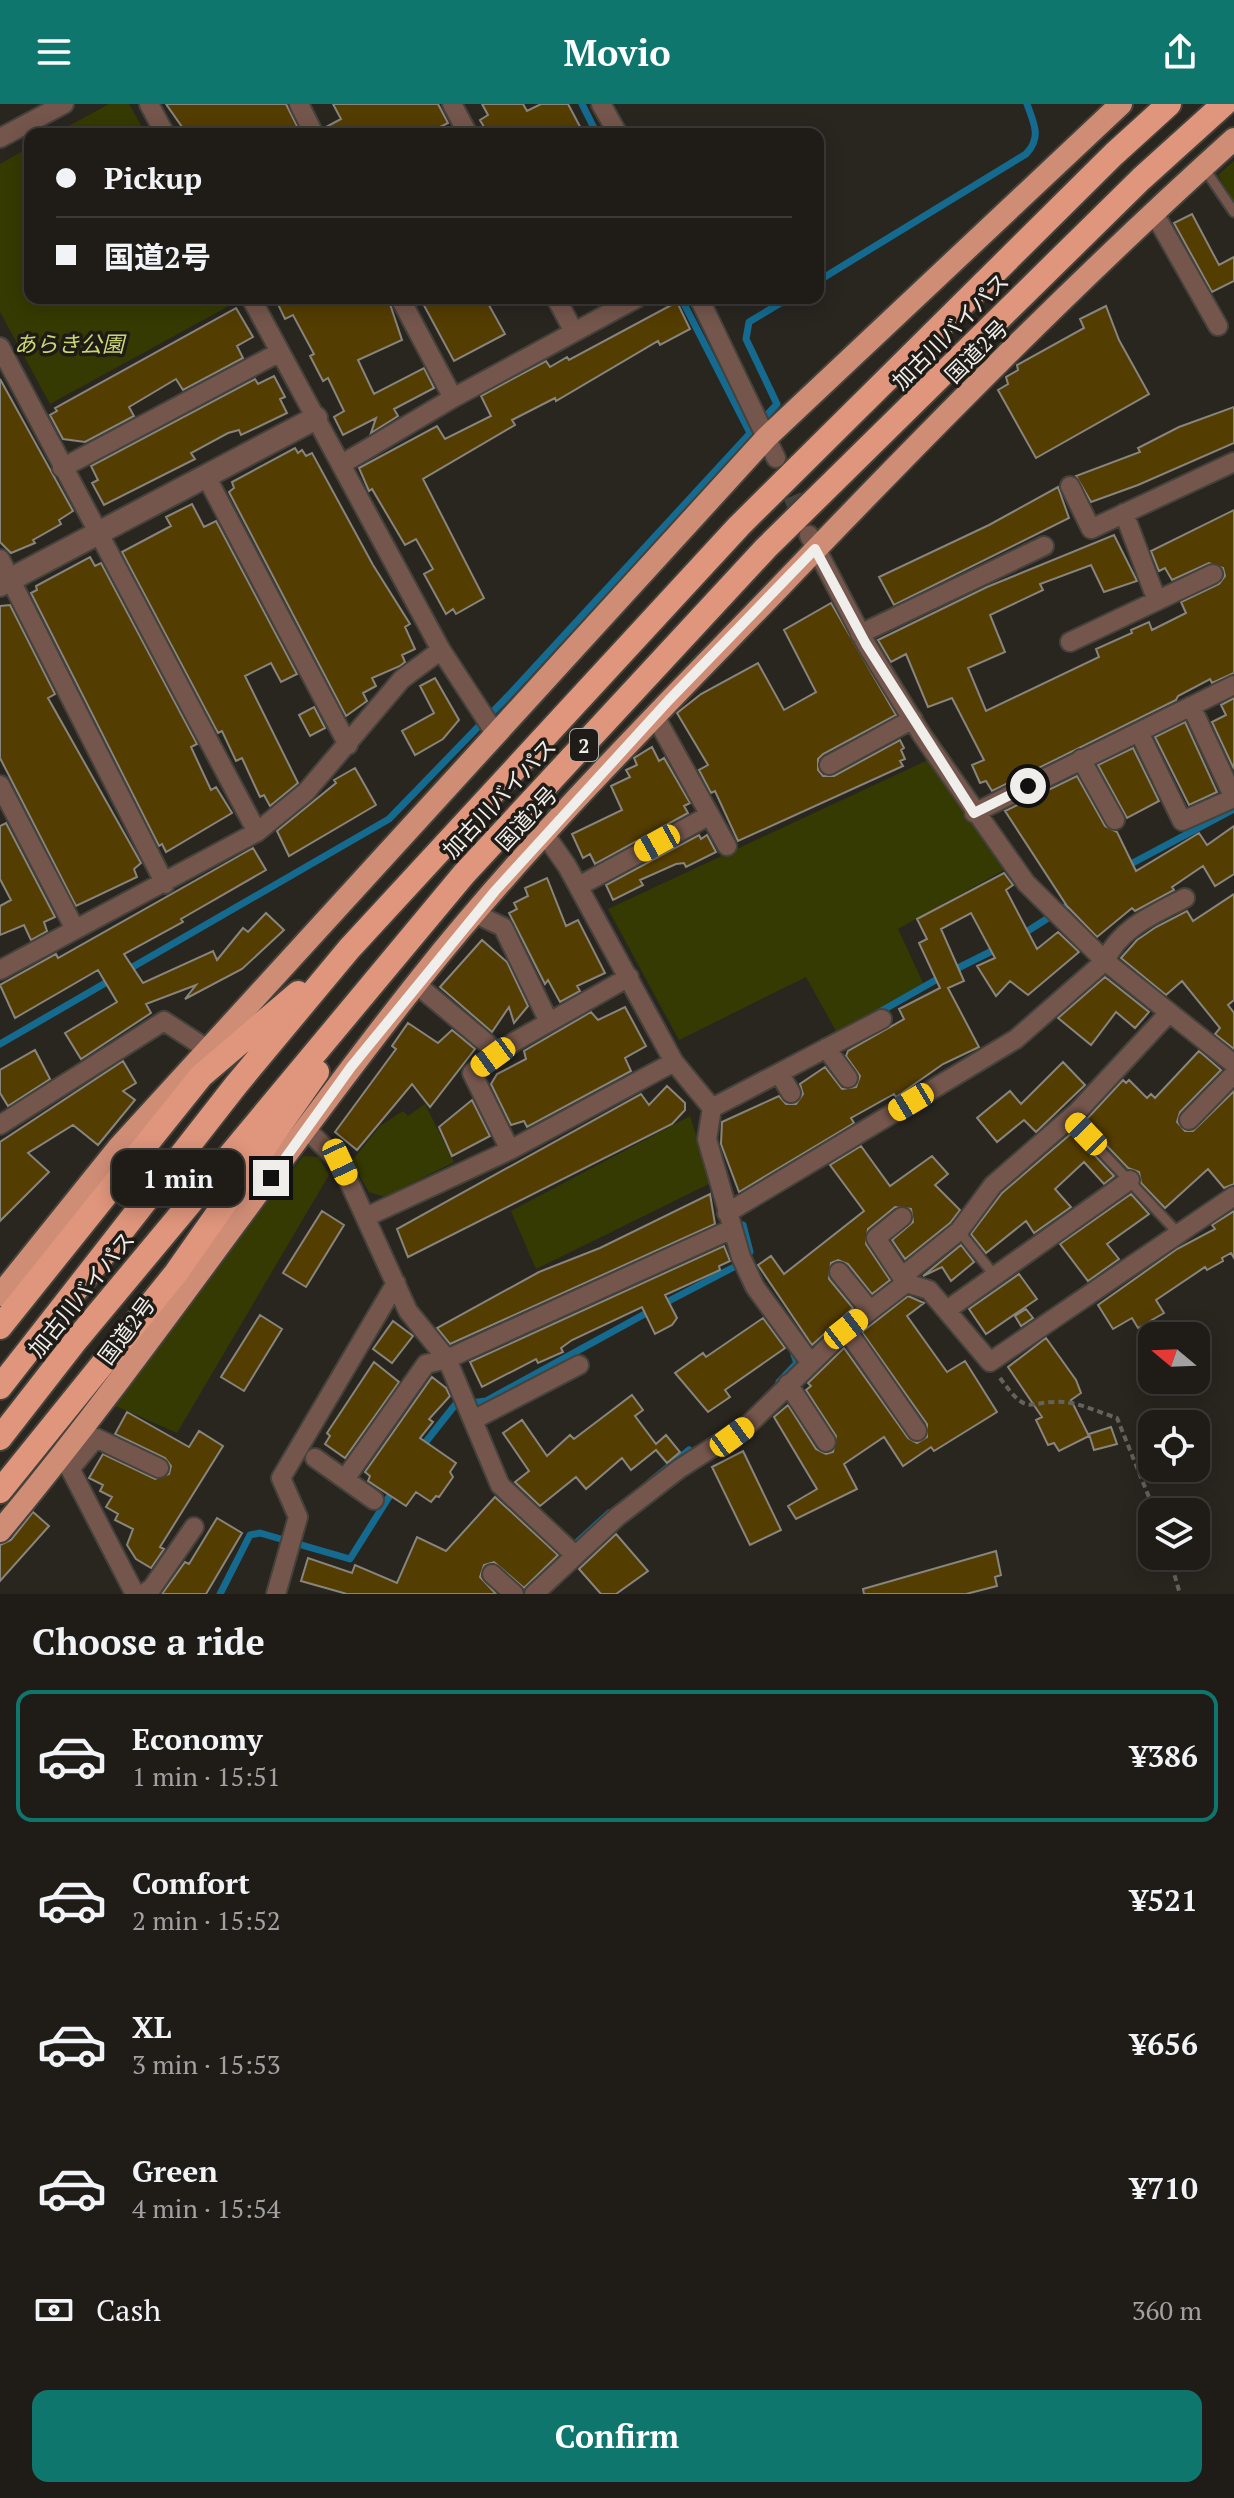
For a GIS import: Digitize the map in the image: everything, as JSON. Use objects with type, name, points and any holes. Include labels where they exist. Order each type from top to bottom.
[{"type":"highway","points":[[0,1295],[119,1147],[493,729],[770,443],[1121,104]]},
{"type":"highway","name":"加古川バイパス","points":[[0,1387],[236,1085],[349,949],[739,526],[1114,154],[1169,104]]},
{"type":"highway","name":"加古川バイパス","points":[[0,1438],[87,1327],[464,874],[766,548],[1130,190],[1224,104]]},
{"type":"highway","name":"国道2号","points":[[0,1531],[66,1462],[306,1129],[416,984],[476,914],[812,542],[1234,139]]},
{"type":"highway","points":[[0,1491],[176,1273],[316,1073],[464,874]]},
{"type":"highway","points":[[0,1327],[201,1076],[349,949]]},
{"type":"street","points":[[0,138],[28,112],[64,104]]},
{"type":"street","points":[[149,104],[162,128]]},
{"type":"street","points":[[299,104],[311,128]]},
{"type":"street","points":[[452,104],[465,128]]},
{"type":"street","points":[[601,104],[615,128]]},
{"type":"street","points":[[1154,213],[1218,326]]},
{"type":"street","points":[[254,304],[441,650],[493,729]]},
{"type":"street","points":[[403,304],[453,398]]},
{"type":"street","points":[[559,304],[574,332]]},
{"type":"street","points":[[342,464],[453,398],[626,304]]},
{"type":"street","points":[[702,304],[770,443]]},
{"type":"street","points":[[0,347],[257,832]]},
{"type":"street","points":[[62,468],[280,352]]},
{"type":"street","points":[[6,582],[316,418]]},
{"type":"street","points":[[1070,486],[1091,529],[1234,462]]},
{"type":"street","points":[[207,478],[348,745]]},
{"type":"street","points":[[1124,513],[1157,601]]},
{"type":"street","points":[[812,542],[860,634],[913,719],[974,813],[1026,883],[1105,961],[1234,1064]]},
{"type":"street","points":[[860,634],[1044,546]]},
{"type":"street","points":[[0,559],[6,582],[165,884]]},
{"type":"street","points":[[1070,642],[1213,574]]},
{"type":"street","points":[[0,970],[257,832],[306,792],[402,679],[441,650]]},
{"type":"street","points":[[974,813],[1234,685]]},
{"type":"street","points":[[1139,732],[1182,821],[1234,798],[1191,706]]},
{"type":"street","points":[[655,716],[727,846]]},
{"type":"street","points":[[829,765],[913,719]]},
{"type":"street","points":[[1081,759],[1115,820]]},
{"type":"street","points":[[0,785],[75,929]]},
{"type":"street","points":[[579,886],[710,815]]},
{"type":"street","points":[[546,836],[579,886],[674,1062],[712,1108],[707,1139],[742,1260],[755,1287],[810,1362]]},
{"type":"street","points":[[345,1479],[426,1364],[447,1359],[730,1221],[1016,1039],[1105,961],[1111,948],[1132,925],[1185,898]]},
{"type":"street","points":[[476,914],[503,927],[549,1022]]},
{"type":"street","points":[[510,1150],[472,1073],[514,1042],[629,977]]},
{"type":"street","points":[[416,984],[489,1045]]},
{"type":"street","points":[[534,1594],[575,1555],[679,1469],[715,1449],[749,1424],[846,1329],[906,1283],[909,1271],[959,1231],[993,1185],[1070,1118],[1168,1014]]},
{"type":"street","points":[[712,1108],[882,1019]]},
{"type":"street","points":[[0,1125],[164,1021],[207,1049]]},
{"type":"street","points":[[826,1048],[848,1078]]},
{"type":"street","points":[[366,1217],[510,1150],[674,1062]]},
{"type":"street","points":[[779,1073],[791,1093]]},
{"type":"street","points":[[1189,1120],[1234,1074]]},
{"type":"street","points":[[306,1129],[340,1162],[408,1311],[447,1359],[500,1485],[575,1555]]},
{"type":"street","points":[[947,1310],[1130,1180]]},
{"type":"street","points":[[902,1217],[876,1238],[906,1283],[929,1290],[990,1362],[1234,1196]]},
{"type":"street","points":[[839,1272],[870,1310]]},
{"type":"street","points":[[276,1594],[298,1517],[281,1478],[396,1283]]},
{"type":"street","points":[[846,1329],[917,1431]]},
{"type":"street","points":[[473,1420],[579,1365]]},
{"type":"street","points":[[788,1384],[826,1442]]},
{"type":"street","points":[[135,1594],[66,1462],[96,1438],[159,1468]]},
{"type":"street","points":[[315,1458],[374,1500]]},
{"type":"street","points":[[143,1594],[152,1588],[194,1527]]},
{"type":"street","points":[[492,1574],[514,1594]]},
{"type":"lane","points":[[1203,167],[1234,212]]},
{"type":"lane","points":[[1070,1118],[1178,1233]]},
{"type":"lane","points":[[959,1231],[995,1276]]},
{"type":"path","points":[[990,1362],[1024,1404],[1035,1407],[1063,1402],[1117,1418],[1149,1498]]},
{"type":"path","points":[[1173,1570],[1180,1594]]},
{"type":"green space","points":[[109,104],[129,104],[143,128],[65,128]]},
{"type":"green space","name":"あらき公園","points":[[24,150],[24,304],[232,304],[50,404],[0,312],[0,164]]},
{"type":"green space","points":[[1234,161],[1234,203],[1218,175]]},
{"type":"green space","points":[[928,760],[1004,870],[898,929],[924,985],[836,1031],[806,977],[679,1040],[608,909]]},
{"type":"green space","points":[[425,1104],[454,1162],[385,1197],[369,1192],[351,1162],[380,1126],[403,1111],[408,1116]]},
{"type":"green space","points":[[690,1116],[711,1183],[536,1269],[511,1211]]},
{"type":"green space","points":[[303,1156],[319,1157],[329,1175],[177,1433],[111,1404]]},
{"type":"building","points":[[166,104],[286,104],[298,128],[183,128]]},
{"type":"building","points":[[333,104],[438,104],[448,123],[441,128],[324,128],[341,119]]},
{"type":"building","points":[[482,104],[523,104],[527,111],[541,104],[568,104],[581,128],[485,128],[480,120],[488,115]]},
{"type":"building","points":[[1192,214],[1219,265],[1234,257],[1234,281],[1212,292],[1174,223]]},
{"type":"building","points":[[278,304],[390,304],[402,340],[358,360],[374,394],[424,368],[434,388],[394,409],[398,416],[371,433],[376,418],[343,435],[334,417],[344,411],[328,378],[323,381],[310,356],[314,354],[293,315],[285,319]]},
{"type":"building","points":[[423,304],[488,304],[505,334],[454,361]]},
{"type":"building","points":[[673,304],[678,304],[690,329],[660,345],[658,341],[556,401],[555,398],[512,420],[515,425],[423,479],[484,598],[456,614],[453,609],[446,614],[424,574],[433,569],[416,539],[405,545],[372,489],[369,491],[359,468],[437,426],[445,439],[491,416],[481,396],[546,361],[550,367],[567,357],[569,360]]},
{"type":"building","points":[[1106,306],[1119,340],[1149,394],[1036,458],[998,390],[1008,384],[1006,377],[1018,370],[1017,365],[1084,328],[1080,319]]},
{"type":"building","points":[[236,308],[253,337],[237,346],[243,358],[183,390],[176,379],[129,407],[134,416],[85,442],[63,439],[50,415],[57,411],[55,408]]},
{"type":"building","points":[[274,376],[285,397],[280,399],[287,413],[241,435],[239,430],[228,433],[191,453],[195,459],[104,505],[92,483],[98,480],[91,466],[255,379],[258,384]]},
{"type":"building","points":[[0,379],[73,511],[59,520],[61,524],[33,540],[35,543],[11,553],[0,542]]},
{"type":"building","points":[[1234,407],[1234,443],[1138,485],[1091,502],[1076,476],[1140,452],[1138,448],[1179,427]]},
{"type":"building","points":[[295,448],[298,453],[302,450],[306,456],[312,453],[373,565],[410,624],[405,627],[415,649],[402,655],[405,662],[400,666],[372,678],[376,686],[363,693],[367,701],[346,716],[229,492],[234,488],[232,482]]},
{"type":"building","points":[[1058,487],[1069,518],[894,605],[879,577],[989,525]]},
{"type":"building","points":[[192,504],[204,527],[216,521],[297,674],[281,682],[271,663],[245,676],[298,783],[270,806],[264,795],[260,797],[242,758],[236,761],[222,731],[218,733],[122,552],[171,526],[166,517]]},
{"type":"building","points":[[1234,510],[1234,673],[1212,683],[1210,679],[1176,700],[992,791],[986,781],[980,783],[972,765],[984,760],[952,698],[928,707],[906,654],[891,662],[878,640],[987,587],[1114,535],[1137,581],[1104,592],[1091,565],[1040,584],[1043,590],[990,615],[1005,652],[968,668],[986,711],[1099,657],[1096,649],[1132,633],[1131,630],[1149,622],[1152,630],[1186,613],[1181,602],[1219,584],[1225,576],[1223,568],[1209,563],[1172,580],[1165,568],[1159,571],[1151,551]]},
{"type":"building","points":[[90,557],[95,566],[101,563],[197,744],[191,747],[211,790],[216,787],[232,813],[166,852],[162,844],[159,846],[31,593],[37,590],[36,586]]},
{"type":"building","points":[[831,603],[896,715],[823,754],[818,759],[818,770],[823,776],[834,776],[900,740],[904,748],[901,750],[905,759],[900,761],[903,766],[738,841],[715,791],[711,793],[699,770],[708,765],[677,713],[701,694],[758,663],[784,710],[816,692],[784,630]]},
{"type":"building","points":[[10,605],[55,694],[48,698],[141,863],[134,869],[137,877],[76,906],[0,758],[0,606]]},
{"type":"building","points":[[435,678],[459,720],[443,739],[415,755],[402,731],[434,713],[420,686]]},
{"type":"building","points":[[1234,698],[1234,769],[1212,722],[1226,715],[1221,705]]},
{"type":"building","points":[[314,707],[325,728],[310,736],[299,715]]},
{"type":"building","points":[[1185,722],[1217,792],[1189,805],[1155,737]]},
{"type":"building","points":[[652,747],[659,761],[664,758],[690,803],[684,806],[688,813],[595,864],[590,854],[583,858],[572,834],[622,810],[611,786],[630,777],[626,770],[637,765],[634,758]]},
{"type":"building","points":[[1133,748],[1159,801],[1127,818],[1098,765]]},
{"type":"building","points":[[355,768],[376,805],[289,856],[277,831],[336,783],[334,780]]},
{"type":"building","points":[[1077,776],[1105,826],[1117,832],[1136,871],[1199,833],[1207,845],[1234,826],[1234,874],[1215,886],[1203,866],[1172,887],[1174,890],[1135,911],[1132,908],[1097,937],[1067,906],[1005,811]]},
{"type":"building","points":[[6,823],[55,917],[44,922],[47,931],[31,940],[24,925],[0,935],[0,906],[11,900],[0,879],[0,826]]},
{"type":"building","points":[[699,835],[701,839],[707,835],[716,852],[686,867],[684,863],[676,864],[640,880],[643,885],[613,900],[606,885]]},
{"type":"building","points":[[253,848],[266,870],[181,919],[183,922],[124,954],[143,983],[213,951],[217,960],[243,928],[248,932],[266,913],[284,930],[242,969],[185,999],[196,985],[146,1004],[151,1013],[81,1059],[65,1033],[117,1002],[98,970],[15,1018],[0,985],[56,954],[58,958]]},
{"type":"building","points":[[1004,873],[1013,885],[1006,890],[1037,949],[1058,932],[1079,952],[1028,995],[1010,981],[996,996],[977,966],[995,958],[971,913],[941,929],[964,981],[948,988],[979,1047],[943,1064],[896,1097],[894,1094],[851,1118],[854,1123],[739,1192],[721,1144],[722,1122],[779,1096],[786,1104],[796,1104],[803,1094],[800,1084],[825,1067],[842,1089],[856,1087],[860,1076],[846,1056],[848,1051],[904,1019],[899,1009],[940,988],[919,943],[927,939],[917,919]]},
{"type":"building","points":[[547,878],[566,926],[578,920],[605,973],[577,986],[580,991],[560,1002],[548,980],[545,984],[509,913],[517,909],[514,903],[528,896],[525,888]]},
{"type":"building","points":[[1234,894],[1234,1000],[1228,1005],[1234,1013],[1234,1049],[1215,1034],[1220,1028],[1182,981],[1166,995],[1121,958],[1137,940],[1156,927],[1187,911],[1193,921]]},
{"type":"building","points":[[482,940],[507,962],[528,1006],[514,1023],[509,1007],[492,1032],[440,987]]},
{"type":"building","points":[[1105,977],[1149,1012],[1135,1028],[1116,1012],[1091,1045],[1058,1018]]},
{"type":"building","points":[[625,1007],[646,1046],[625,1058],[631,1071],[527,1127],[524,1121],[511,1125],[491,1084],[497,1074],[526,1059],[524,1051],[591,1012],[598,1020]]},
{"type":"building","points":[[408,1023],[438,1043],[452,1030],[475,1049],[430,1107],[412,1084],[357,1150],[335,1132],[396,1049],[392,1046]]},
{"type":"building","points":[[35,1050],[50,1079],[8,1106],[0,1093],[0,1070]]},
{"type":"building","points":[[1199,1051],[1221,1070],[1180,1112],[1177,1122],[1185,1131],[1193,1131],[1234,1091],[1234,1184],[1224,1188],[1208,1169],[1165,1208],[1141,1183],[1139,1172],[1128,1168],[1084,1122],[1123,1080],[1126,1083],[1129,1080],[1147,1098],[1151,1094],[1155,1098]]},
{"type":"building","points":[[123,1061],[136,1083],[123,1091],[135,1100],[98,1145],[73,1125],[28,1153],[49,1172],[0,1221],[0,1142]]},
{"type":"building","points":[[1063,1062],[1085,1085],[1036,1132],[1024,1120],[997,1142],[977,1118],[1010,1091],[1021,1104]]},
{"type":"building","points":[[667,1086],[685,1103],[685,1110],[672,1124],[408,1257],[397,1229],[641,1094],[649,1105]]},
{"type":"building","points":[[472,1100],[490,1136],[452,1156],[439,1127]]},
{"type":"building","points":[[1073,1132],[1114,1176],[1104,1184],[1084,1162],[1055,1189],[1071,1207],[1034,1233],[1026,1221],[986,1253],[971,1234],[1002,1193]]},
{"type":"building","points":[[861,1146],[890,1186],[932,1156],[948,1174],[935,1185],[960,1210],[950,1223],[905,1259],[892,1240],[913,1222],[911,1209],[895,1207],[868,1229],[866,1244],[890,1280],[872,1294],[848,1264],[838,1260],[831,1263],[829,1279],[853,1308],[812,1345],[758,1265],[771,1256],[784,1274],[864,1211],[830,1165]]},
{"type":"building","points":[[710,1194],[715,1224],[450,1344],[437,1328],[539,1272],[600,1248]]},
{"type":"building","points":[[1131,1194],[1149,1214],[1107,1244],[1119,1259],[1088,1281],[1060,1244]]},
{"type":"building","points":[[322,1211],[344,1225],[306,1287],[283,1273]]},
{"type":"building","points":[[1234,1211],[1234,1258],[1231,1253],[1207,1270],[1205,1267],[1156,1300],[1164,1313],[1148,1322],[1138,1322],[1138,1328],[1132,1318],[1113,1329],[1098,1305],[1177,1249],[1215,1229],[1212,1225]]},
{"type":"building","points":[[961,1245],[974,1262],[951,1281],[942,1267],[923,1276]]},
{"type":"building","points":[[724,1246],[730,1261],[719,1266],[720,1270],[665,1295],[677,1318],[672,1325],[655,1334],[642,1307],[572,1340],[561,1348],[563,1352],[538,1363],[536,1359],[482,1387],[470,1362]]},
{"type":"building","points":[[1019,1274],[1037,1299],[986,1334],[969,1309]]},
{"type":"building","points":[[908,1296],[924,1303],[907,1316],[947,1372],[965,1361],[997,1412],[934,1451],[931,1447],[903,1466],[884,1437],[844,1464],[857,1489],[796,1519],[788,1506],[817,1489],[774,1417],[788,1405],[816,1449],[826,1454],[833,1452],[836,1436],[806,1390],[811,1386],[808,1383],[844,1348],[908,1438],[917,1443],[927,1437],[927,1424],[862,1332]]},
{"type":"building","points":[[1026,1309],[1033,1318],[1021,1326],[1015,1316]]},
{"type":"building","points":[[260,1315],[282,1329],[244,1391],[221,1377]]},
{"type":"building","points":[[763,1318],[785,1348],[725,1390],[730,1397],[708,1412],[675,1373],[703,1353],[706,1357]]},
{"type":"building","points":[[393,1321],[413,1336],[392,1363],[373,1349]]},
{"type":"building","points":[[1046,1338],[1076,1380],[1081,1393],[1071,1400],[1089,1436],[1059,1451],[1054,1443],[1048,1445],[1036,1420],[1042,1417],[1008,1367]]},
{"type":"building","points":[[374,1362],[399,1382],[345,1458],[325,1444],[330,1436],[327,1433]]},
{"type":"building","points":[[432,1377],[446,1388],[450,1396],[429,1419],[433,1422],[420,1438],[456,1463],[450,1472],[453,1477],[439,1497],[436,1496],[431,1502],[416,1492],[406,1506],[368,1481],[370,1476],[365,1472]]},
{"type":"building","points":[[632,1395],[643,1410],[635,1416],[656,1444],[666,1435],[680,1452],[667,1463],[656,1450],[631,1470],[622,1458],[586,1489],[576,1477],[540,1506],[515,1482],[529,1471],[503,1433],[522,1420],[547,1456],[570,1435],[574,1439]]},
{"type":"building","points":[[127,1412],[189,1447],[199,1431],[223,1446],[160,1547],[164,1549],[151,1568],[136,1559],[127,1545],[133,1529],[115,1520],[118,1514],[106,1507],[112,1497],[100,1491],[103,1485],[89,1478],[103,1454],[155,1479],[169,1474],[171,1466],[165,1458],[115,1434]]},
{"type":"building","points":[[1111,1427],[1117,1444],[1094,1450],[1089,1434]]},
{"type":"building","points":[[743,1451],[781,1530],[750,1545],[712,1467]]},
{"type":"building","points":[[495,1497],[558,1555],[524,1588],[494,1562],[484,1565],[480,1577],[496,1594],[347,1594],[301,1581],[308,1558],[352,1573],[355,1565],[397,1583],[417,1537],[446,1551]]},
{"type":"building","points":[[33,1512],[49,1526],[0,1581],[0,1545],[11,1540]]},
{"type":"building","points":[[217,1518],[242,1533],[206,1594],[162,1594],[185,1562],[189,1564]]},
{"type":"building","points":[[616,1534],[648,1571],[616,1594],[601,1594],[579,1569]]},
{"type":"building","points":[[996,1551],[1001,1575],[995,1577],[997,1586],[966,1594],[864,1594],[863,1589]]},
{"type":"waterway","points":[[582,104],[594,128]]},
{"type":"waterway","points":[[824,277],[1026,154],[1035,136],[1027,104]]},
{"type":"waterway","points":[[684,304],[750,433]]},
{"type":"waterway","points":[[124,972],[389,819],[509,695],[777,404],[746,339],[749,322],[779,304]]},
{"type":"waterway","points":[[1127,866],[1234,809]]},
{"type":"waterway","points":[[1020,936],[1073,902]]},
{"type":"waterway","points":[[952,971],[998,948]]},
{"type":"waterway","points":[[876,1014],[941,977]]},
{"type":"waterway","points":[[0,1044],[114,978]]},
{"type":"waterway","points":[[663,1304],[734,1267],[750,1252],[743,1225]]},
{"type":"waterway","points":[[421,1448],[455,1405],[486,1401],[652,1310]]},
{"type":"waterway","points":[[779,1382],[797,1363],[794,1355]]},
{"type":"waterway","points":[[651,1481],[689,1450]]},
{"type":"waterway","points":[[220,1594],[250,1535],[260,1533],[350,1559],[394,1489]]},
{"type":"waterway","points":[[574,1545],[609,1513]]},
{"type":"tunnel","points":[[782,471],[804,525]]},
{"type":"route","points":[[271,1178],[351,1067],[495,891],[669,700],[815,549],[866,644],[974,813],[1028,786]]}]
